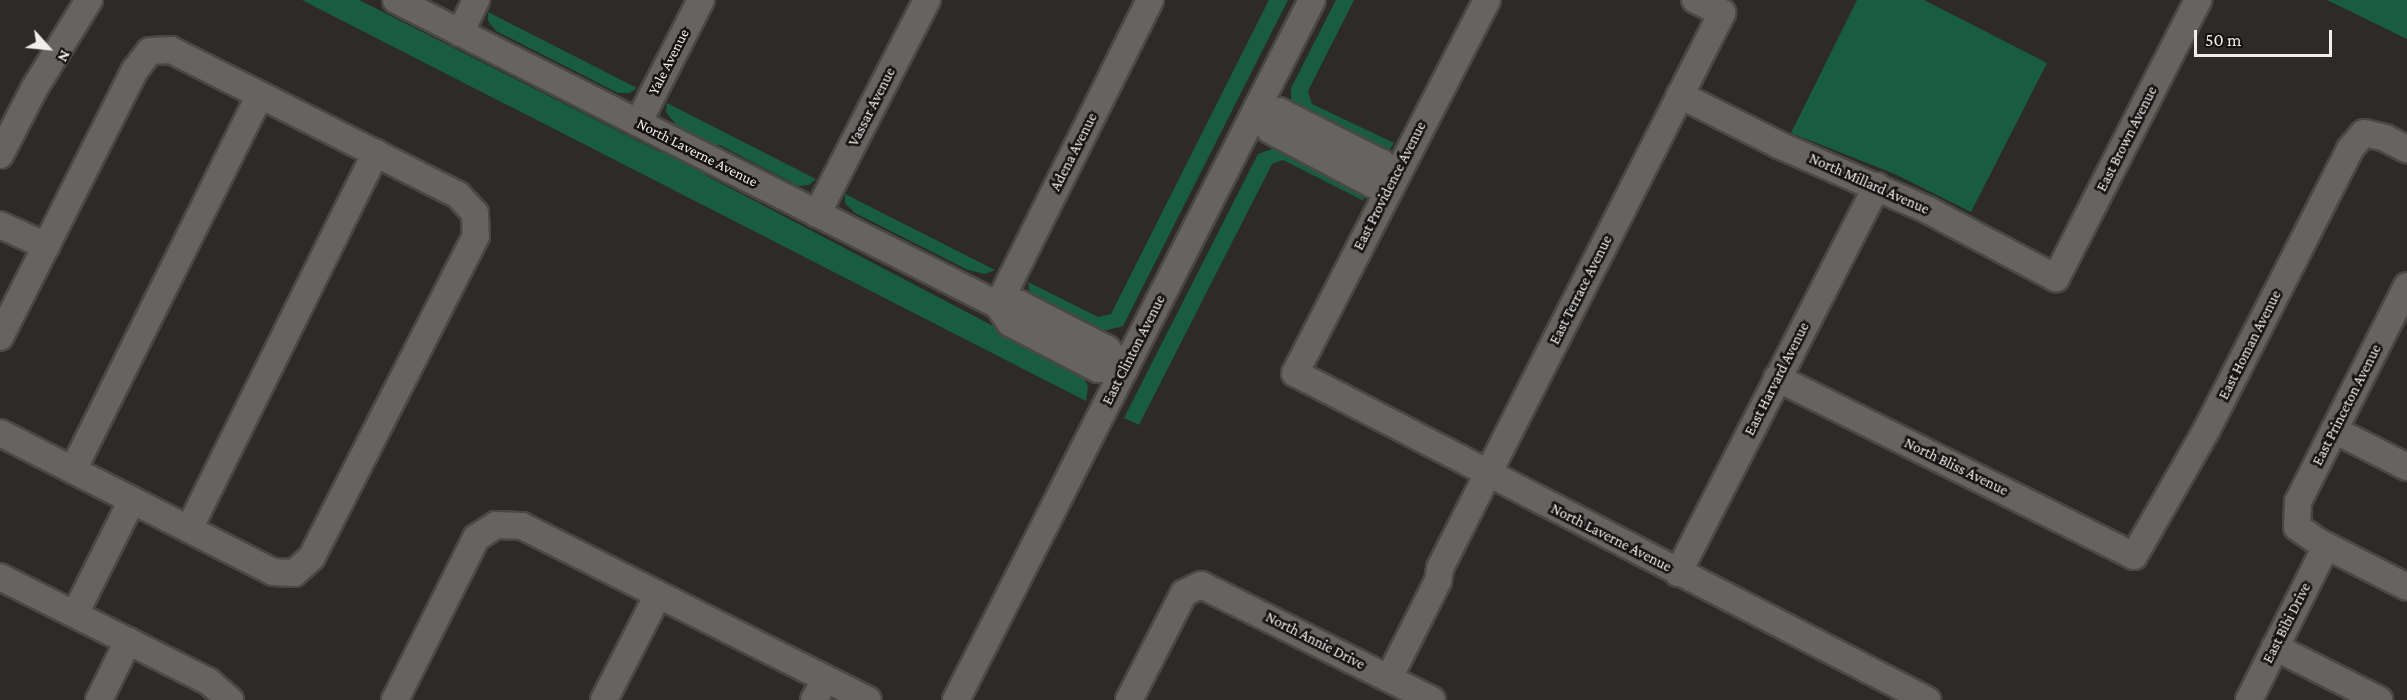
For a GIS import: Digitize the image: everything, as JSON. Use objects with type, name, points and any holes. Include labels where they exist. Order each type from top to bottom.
[{"type":"street","points":[[0,154],[34,89],[89,0]]},
{"type":"street","name":"North Laverne Avenue","points":[[396,0],[998,305]]},
{"type":"street","points":[[460,33],[476,0]]},
{"type":"street","name":"Yale Avenue","points":[[638,123],[700,0]]},
{"type":"street","name":"Vassar Avenue","points":[[817,214],[927,0]]},
{"type":"street","name":"Adena Avenue","points":[[998,305],[1150,0]]},
{"type":"street","name":"East Clinton Avenue","points":[[956,700],[1312,0]]},
{"type":"street","name":"East Providence Avenue","points":[[1294,374],[1487,0]]},
{"type":"street","name":"East Terrace Avenue","points":[[1389,678],[1438,581],[1440,568],[1487,474],[1722,13],[1695,0]]},
{"type":"street","name":"East Brown Avenue","points":[[2056,278],[2198,0]]},
{"type":"street","points":[[0,337],[135,70],[150,51],[171,50],[458,195],[475,213],[476,236],[312,557],[294,573],[273,573],[0,433]]},
{"type":"street","points":[[73,470],[260,95]]},
{"type":"street","name":"North Millard Avenue","points":[[1680,95],[1779,145],[1877,186],[2056,278]]},
{"type":"street","points":[[1256,112],[1280,111],[1382,163],[1392,182]]},
{"type":"street","name":"East Homan Avenue","points":[[2134,556],[2207,429],[2350,149],[2364,133],[2385,138],[2407,149]]},
{"type":"street","points":[[189,530],[376,153]]},
{"type":"street","name":"East Harvard Avenue","points":[[1678,573],[1877,186]]},
{"type":"street","points":[[0,225],[46,246]]},
{"type":"street","name":"East Princeton Avenue","points":[[2326,546],[2297,527],[2298,502],[2407,286]]},
{"type":"street","points":[[998,305],[1010,323],[1098,369],[1124,370]]},
{"type":"street","name":"North Laverne Avenue","points":[[1294,374],[1927,700]]},
{"type":"street","name":"North Bliss Avenue","points":[[1777,378],[2134,556]]},
{"type":"street","points":[[2334,430],[2407,468]]},
{"type":"street","points":[[75,614],[132,500]]},
{"type":"street","points":[[395,700],[476,537],[496,525],[522,526],[658,595],[819,690],[868,700]]},
{"type":"street","points":[[2326,546],[2407,587]]},
{"type":"street","name":"East Bibi Drive","points":[[2248,700],[2326,546]]},
{"type":"street","points":[[3,585],[75,614],[208,681],[230,700]]},
{"type":"street","name":"North Annie Drive","points":[[1129,700],[1184,593],[1196,586],[1210,588],[1432,700]]},
{"type":"street","points":[[604,700],[658,595]]},
{"type":"street","points":[[99,700],[128,641]]},
{"type":"street","points":[[2275,647],[2379,700]]},
{"type":"green space","points":[[302,0],[359,0],[660,152],[671,150],[694,162],[707,176],[1081,372],[1088,386],[1086,401]]},
{"type":"green space","points":[[1269,0],[1288,0],[1123,326],[1100,332],[1038,303],[1030,295],[1028,282],[1098,317],[1111,314]]},
{"type":"green space","points":[[1336,0],[1354,0],[1308,91],[1312,104],[1394,143],[1388,152],[1378,151],[1296,109],[1291,101],[1291,88]]},
{"type":"green space","points":[[1857,0],[1924,0],[2047,63],[1971,212],[1895,174],[1791,133]]},
{"type":"green space","points":[[2327,0],[2407,0],[2407,39]]},
{"type":"green space","points":[[488,12],[637,88],[630,93],[618,93],[496,31],[488,21]]},
{"type":"green space","points":[[667,103],[816,179],[809,185],[798,186],[720,145],[703,145],[683,134],[666,112]]},
{"type":"green space","points":[[1278,147],[1361,189],[1364,201],[1283,160],[1272,164],[1139,425],[1124,418],[1258,154]]},
{"type":"green space","points":[[845,194],[995,270],[985,274],[968,270],[855,213],[845,203]]}]
